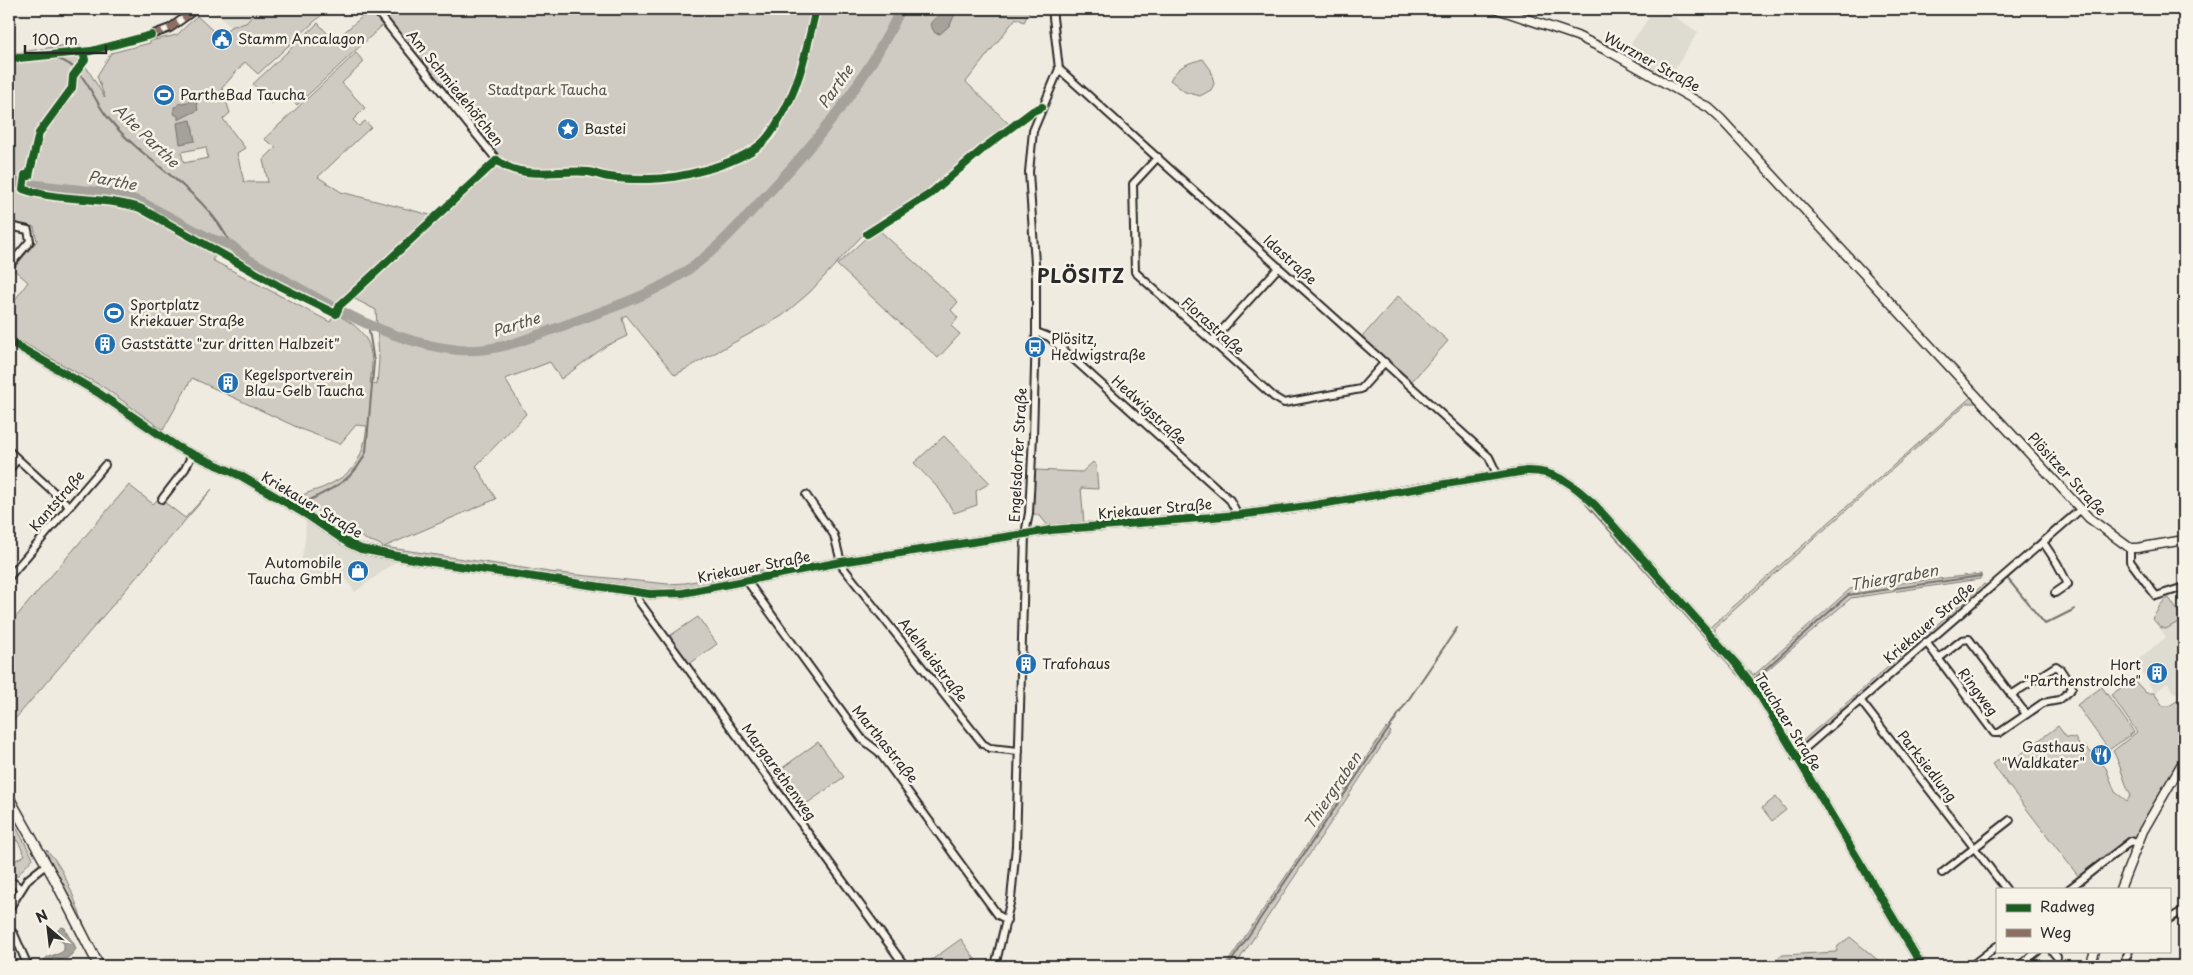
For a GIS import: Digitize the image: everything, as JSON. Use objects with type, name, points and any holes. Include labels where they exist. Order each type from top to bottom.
[{"type":"main road","points":[[9,798],[47,864],[99,966]]},
{"type":"street","points":[[151,35],[170,28],[196,9]]},
{"type":"street","name":"Am Schmiedehöfchen","points":[[375,9],[497,160]]},
{"type":"street","name":"Engelsdorfer Straße","points":[[995,966],[1011,899],[1016,846],[1025,534],[1029,514],[1033,446],[1036,332],[1036,279],[1029,172],[1033,131],[1059,69],[1052,9]]},
{"type":"street","name":"Wurzner Straße","points":[[1497,9],[1577,36],[1614,54],[1709,108],[1973,393]]},
{"type":"street","name":"Idastraße","points":[[1059,69],[1489,457],[1498,474]]},
{"type":"street","name":"Florastraße","points":[[1158,157],[1133,184],[1135,272],[1274,397],[1284,403],[1361,389],[1385,362]]},
{"type":"street","points":[[9,226],[28,230],[30,235],[30,241],[9,266]]},
{"type":"street","points":[[1212,341],[1279,267]]},
{"type":"street","name":"Hedwigstraße","points":[[1036,332],[1049,337],[1230,500],[1238,515]]},
{"type":"street","name":"Kriekauer Straße","points":[[9,341],[97,392],[159,436],[192,455],[241,476],[361,549],[410,559],[635,592],[683,593],[841,562],[1051,530],[1238,515],[1372,496],[1498,474],[1535,470],[1557,475]]},
{"type":"street","name":"Plösitzer Straße","points":[[1973,393],[2081,509],[2102,529],[2130,548]]},
{"type":"street","points":[[9,452],[69,506]]},
{"type":"street","points":[[162,499],[185,469],[192,455]]},
{"type":"street","points":[[9,470],[17,460]]},
{"type":"street","name":"Kantstraße","points":[[9,576],[106,465]]},
{"type":"street","name":"Tauchaer Straße","points":[[1557,475],[1580,490],[1595,505],[1738,666],[1768,709],[1795,757],[1922,966]]},
{"type":"street","points":[[806,495],[834,535],[841,562]]},
{"type":"street","name":"Kriekauer Straße","points":[[1795,757],[2081,509]]},
{"type":"street","points":[[2184,540],[2130,548],[2130,561],[2156,596],[2184,587]]},
{"type":"street","points":[[2043,542],[2068,584],[2055,593]]},
{"type":"street","name":"Adelheidstraße","points":[[841,562],[983,744],[990,748],[1019,751]]},
{"type":"street","name":"Marthastraße","points":[[746,581],[862,739],[879,752],[998,915],[1007,920]]},
{"type":"street","name":"Margarethenweg","points":[[635,592],[638,600],[906,966]]},
{"type":"street","name":"Ringweg","points":[[1938,659],[1962,640],[1969,640],[2026,714]]},
{"type":"street","name":"Ringweg","points":[[1926,642],[1993,732],[1999,733],[2046,702],[2059,700],[2071,690],[2070,683],[2056,666],[2051,667],[2011,695]]},
{"type":"street","name":"Parksiedlung","points":[[1860,700],[2005,888]]},
{"type":"street","points":[[2120,888],[2143,831],[2184,760]]},
{"type":"street","points":[[1942,873],[2010,820]]},
{"type":"street","points":[[2070,888],[2131,841],[2138,844]]},
{"type":"street","points":[[9,909],[20,888],[31,875],[47,864]]},
{"type":"street","points":[[9,879],[20,888]]},
{"type":"street","points":[[2170,918],[2184,910]]},
{"type":"street","points":[[9,929],[14,934],[28,966]]},
{"type":"street","points":[[1971,966],[1996,947]]},
{"type":"street","points":[[2019,966],[2037,952]]},
{"type":"street","points":[[2053,952],[2057,957]]},
{"type":"street","points":[[2090,966],[2095,952]]},
{"type":"street","points":[[2123,966],[2129,952]]},
{"type":"shaded area","points":[[212,9],[259,9],[246,23],[230,27]]},
{"type":"shaded area","points":[[1655,9],[1662,9],[1698,32],[1667,81],[1623,55]]},
{"type":"shaded area","points":[[941,11],[948,11],[954,16],[950,25],[940,34],[935,33],[930,24]]},
{"type":"shaded area","points":[[196,100],[198,110],[178,120],[178,116],[174,114],[174,107],[178,106],[178,104]]},
{"type":"shaded area","points":[[191,120],[195,141],[180,144],[177,123]]},
{"type":"shaded area","points":[[306,517],[351,548],[399,559],[355,592],[338,568],[314,582],[300,566],[305,541]]},
{"type":"shaded area","points":[[2169,598],[2184,618],[2184,689],[2176,695],[2168,683],[2154,693],[2136,661],[2166,637],[2152,618],[2157,613],[2158,606]]},
{"type":"shaded area","points":[[62,927],[65,928],[76,949],[66,958],[60,960],[53,958],[51,963],[47,963],[44,960],[46,958],[59,954],[64,950],[64,943],[59,939],[57,933]]},
{"type":"green space","name":"Stadtpark Taucha","points":[[259,9],[328,9],[258,74],[245,62],[222,88],[230,113],[223,119],[245,148],[237,153],[244,182],[268,182],[263,160],[276,147],[264,139],[356,53],[364,62],[342,83],[365,108],[353,120],[359,126],[365,121],[371,127],[318,177],[341,192],[434,216],[499,159],[383,12],[387,9],[969,9],[971,13],[975,9],[1031,9],[1024,22],[1016,18],[966,82],[1009,124],[930,193],[870,227],[810,292],[782,316],[675,375],[626,315],[622,318],[627,336],[606,346],[561,379],[550,362],[505,379],[526,414],[476,466],[496,499],[384,547],[549,572],[668,584],[685,583],[779,567],[779,573],[693,590],[654,592],[381,552],[383,547],[381,545],[365,539],[336,519],[306,506],[297,499],[333,483],[349,471],[363,448],[367,426],[356,425],[340,444],[303,430],[192,378],[163,430],[105,388],[9,335],[9,308],[28,282],[13,269],[37,241],[34,227],[9,221],[9,54],[79,43],[85,65],[105,98],[97,76],[111,53],[177,35],[197,16],[224,41],[229,36],[225,32],[230,27],[246,23]],"holes":[[[206,147],[208,158],[184,163],[181,152]],[[219,252],[279,286],[335,314],[330,322],[212,260]],[[349,296],[376,310],[379,359],[377,385],[370,383],[372,360],[367,341],[355,326],[335,314]]]},
{"type":"green space","points":[[371,9],[384,24],[297,105],[285,92],[271,104],[253,84],[318,23],[334,41]]},
{"type":"green space","points":[[1203,59],[1211,70],[1214,84],[1211,90],[1200,96],[1185,92],[1170,80],[1176,71]]},
{"type":"green space","points":[[878,229],[958,302],[951,310],[958,318],[951,326],[960,334],[938,358],[837,265],[870,234]]},
{"type":"green space","points":[[1398,296],[1448,341],[1412,381],[1362,337]]},
{"type":"green space","points":[[1971,397],[1974,397],[2016,442],[2014,443],[1976,403],[1967,403],[1715,627],[1715,633],[1742,665],[1754,675],[1850,589],[1981,574],[1980,579],[1851,598],[1758,678],[1757,684],[1773,707],[1792,743],[1794,745],[1799,744],[1984,584],[1987,586],[1802,748],[1795,748],[1708,629]]},
{"type":"green space","points":[[944,436],[990,483],[976,491],[977,505],[954,513],[940,490],[914,463]]},
{"type":"green space","points":[[1093,462],[1096,465],[1098,489],[1081,488],[1084,524],[1049,527],[1041,517],[1033,513],[1035,470],[1082,472]]},
{"type":"green space","points":[[129,485],[153,504],[159,498],[185,518],[212,489],[9,726],[9,625]]},
{"type":"green space","points":[[2169,598],[2183,619],[2166,629],[2160,627],[2152,618],[2161,604]]},
{"type":"green space","points":[[698,617],[717,644],[688,665],[668,637]]},
{"type":"green space","points":[[2133,679],[2146,693],[2154,693],[2163,706],[2169,706],[2180,699],[2184,705],[2184,752],[2138,836],[2129,839],[2079,877],[1992,764],[2004,756],[2009,763],[2058,726],[2066,737],[2075,738],[2079,745],[2079,751],[2085,746],[2106,768],[2115,792],[2127,801],[2131,795],[2113,751],[2137,732],[2111,695]]},
{"type":"green space","points":[[2102,687],[2134,732],[2109,750],[2077,705]]},
{"type":"green space","points":[[1386,728],[1391,732],[1235,966],[1225,966]]},
{"type":"green space","points":[[818,742],[844,777],[795,812],[770,777]]},
{"type":"green space","points":[[1776,797],[1786,810],[1772,821],[1762,808]]},
{"type":"green space","points":[[9,814],[33,858],[17,876],[10,870],[9,864],[25,855],[17,840],[9,844]]},
{"type":"green space","points":[[47,850],[66,879],[91,942],[103,966],[101,966],[45,853]]},
{"type":"green space","points":[[1850,937],[1885,966],[1763,966],[1783,955],[1836,952],[1838,946]]},
{"type":"green space","points":[[961,939],[979,965],[923,966]]},
{"type":"waterway","name":"Parthe","points":[[9,182],[117,194],[141,202],[209,238],[231,245],[249,260],[350,316],[376,328],[402,338],[458,350],[501,347],[528,339],[638,297],[677,277],[700,261],[731,233],[780,181],[838,112],[872,62],[901,9]]},
{"type":"waterway","name":"Alte Parthe","points":[[9,63],[54,58],[68,63],[82,76],[109,119],[140,150],[207,209],[231,245]]},
{"type":"waterway","points":[[301,505],[347,479],[354,472],[366,452],[374,362],[368,324]]},
{"type":"waterway","name":"Thiergraben","points":[[1586,504],[1748,685]]},
{"type":"waterway","name":"Thiergraben","points":[[1752,681],[1848,595],[1981,576]]},
{"type":"waterway","points":[[2007,578],[2045,624],[2075,609]]},
{"type":"waterway","name":"Thiergraben","points":[[1228,966],[1457,628]]},
{"type":"marked path","points":[[151,35],[170,28],[196,9]]},
{"type":"cycle path","points":[[83,52],[85,60],[73,76],[72,88],[39,133],[29,176],[25,175],[23,189],[52,196],[126,204],[140,208],[279,286],[336,314],[340,305],[497,160],[517,170],[529,172],[577,171],[619,178],[658,179],[706,170],[750,152],[768,136],[786,107],[798,80],[816,9]]},
{"type":"cycle path","points":[[9,59],[91,51],[151,35]]},
{"type":"cycle path","points":[[867,234],[930,194],[984,148],[1033,111],[1042,107]]},
{"type":"cycle path","points":[[9,341],[97,392],[179,448],[241,476],[307,515],[348,543],[361,549],[418,560],[650,594],[683,593],[841,562],[1051,530],[1238,515],[1308,506],[1526,471],[1546,473],[1572,485],[1595,505],[1738,666],[1759,694],[1922,966]]},
{"type":"place","name":"Stamm Ancalagon","points":[[222,39]]},
{"type":"place","name":"PartheBad Taucha","points":[[164,95]]},
{"type":"place","name":"Bastei","points":[[568,129]]},
{"type":"place","name":"Sportplatz Kriekauer Straße","points":[[114,313]]},
{"type":"place","name":"Gaststätte \"zur dritten Halbzeit\"","points":[[105,344]]},
{"type":"place","name":"Plösitz, Hedwigstraße","points":[[1035,347]]},
{"type":"place","name":"Kegelsportverein Blau-Gelb Taucha","points":[[228,383]]},
{"type":"place","name":"Automobile Taucha GmbH","points":[[358,571]]},
{"type":"place","name":"Trafohaus","points":[[1026,664]]},
{"type":"place","name":"Hort \"Parthenstrolche\"","points":[[2157,673]]},
{"type":"place","name":"Gasthaus \"Waldkater\"","points":[[2101,755]]},
{"type":"district","name":"PLÖSITZ","points":[[1081,276]]}]
